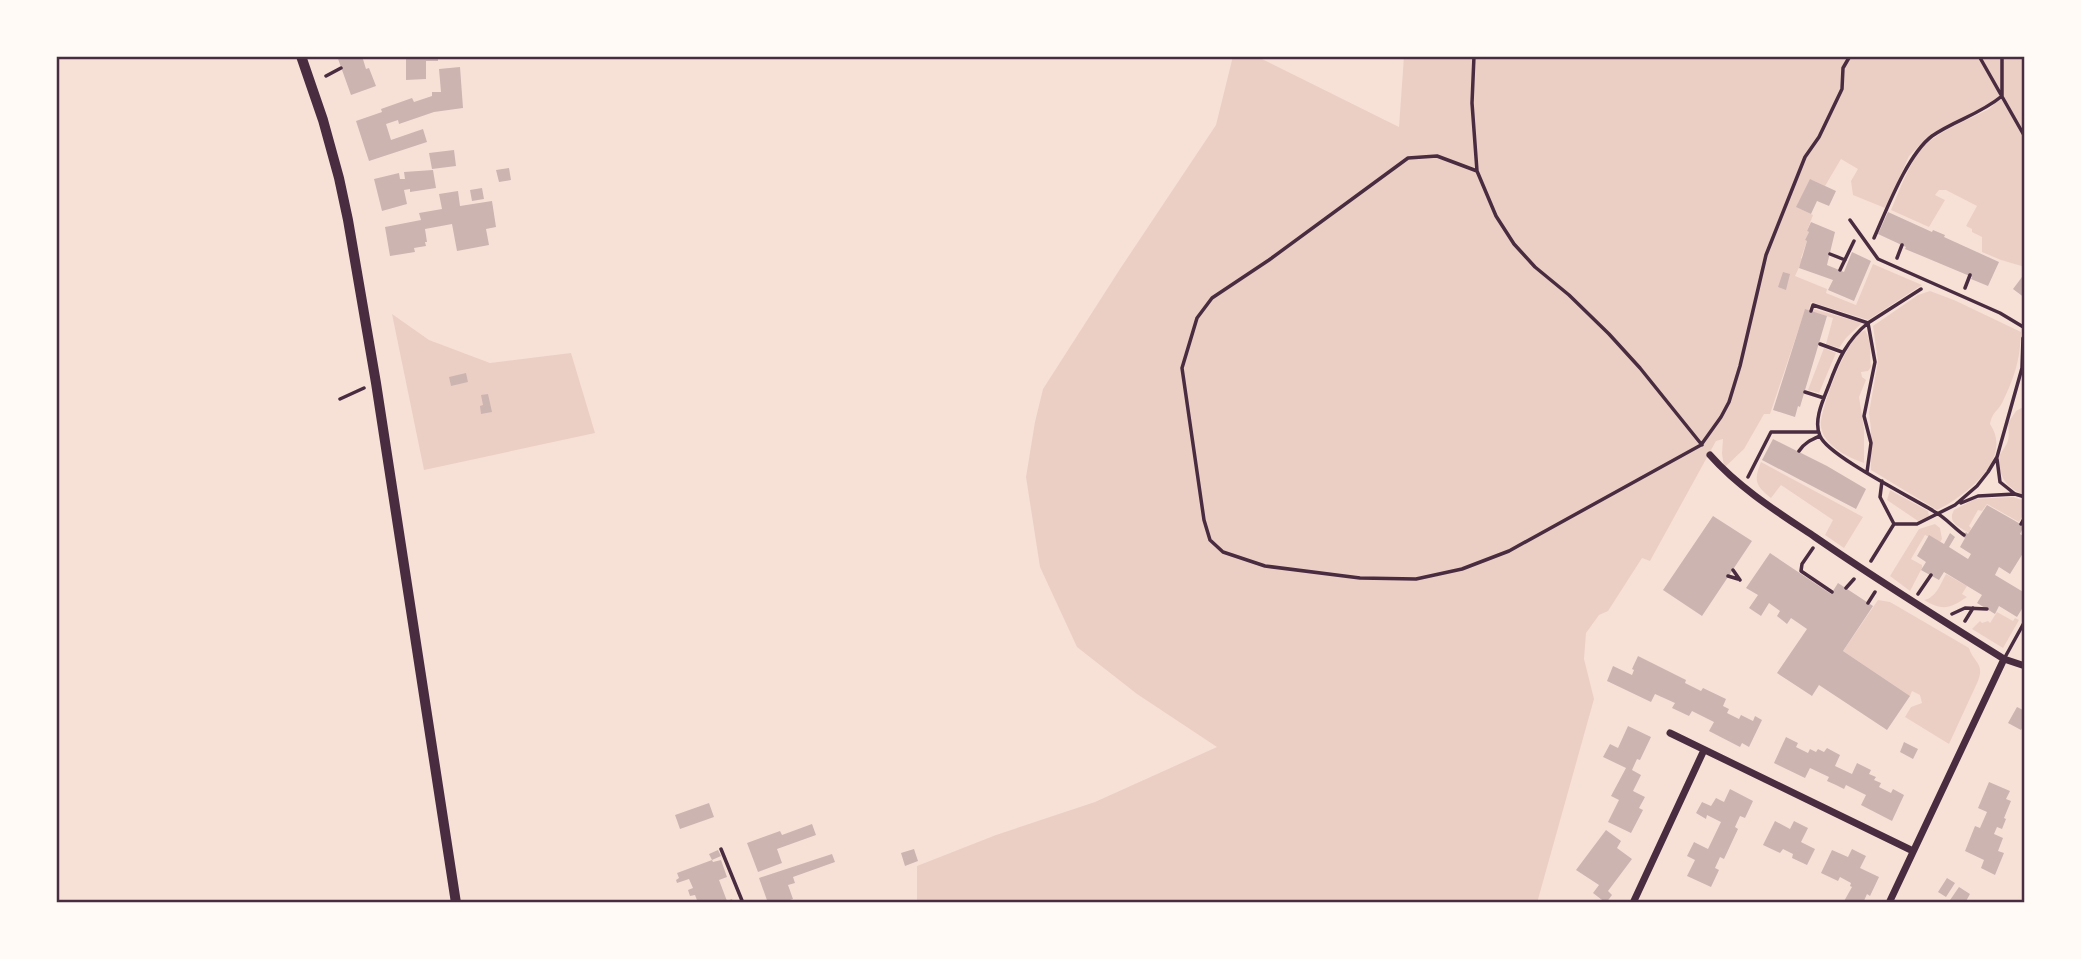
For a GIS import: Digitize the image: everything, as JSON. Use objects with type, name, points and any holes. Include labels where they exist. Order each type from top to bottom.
[{"type":"main road","points":[[300,56],[323,120],[348,220],[376,383],[456,903]]},
{"type":"street","points":[[1710,455],[1743,485],[1818,540],[2004,659],[2025,666]]},
{"type":"street","points":[[1889,903],[2004,659]]},
{"type":"street","points":[[1670,733],[1913,851]]},
{"type":"street","points":[[1633,903],[1704,750]]},
{"type":"lane","points":[[1850,220],[1878,259],[2000,313],[2024,328]]},
{"type":"lane","points":[[2004,659],[2025,621]]},
{"type":"lane","points":[[721,849],[743,903]]},
{"type":"path","points":[[1474,56],[1472,103],[1477,171],[1496,216],[1514,244],[1535,267],[1569,295],[1640,368],[1710,455]]},
{"type":"path","points":[[1477,171],[1437,156],[1408,158],[1269,260],[1212,298],[1197,318],[1182,368],[1204,520],[1210,540],[1223,552],[1265,566],[1360,578],[1416,579],[1462,569],[1509,551],[1623,490],[1701,444],[1721,418],[1729,402],[1766,255],[1805,157],[1819,137],[1842,89],[1843,68],[1850,56]]},
{"type":"path","points":[[1979,56],[2025,137]]},
{"type":"path","points":[[1869,248],[1912,157],[1933,136],[1988,108],[2002,96],[2002,56]]},
{"type":"path","points":[[326,76],[341,68]]},
{"type":"path","points":[[1840,270],[1859,233]]},
{"type":"path","points":[[1830,254],[1844,260]]},
{"type":"path","points":[[1931,283],[1855,334],[1842,352],[1817,423],[1819,434],[1836,454],[1939,514],[1965,535]]},
{"type":"path","points":[[1811,311],[1813,305],[1868,323]]},
{"type":"path","points":[[1867,472],[1871,443],[1864,416],[1875,362],[1868,323]]},
{"type":"path","points":[[1955,505],[1977,486],[1997,457],[2023,367],[2024,328]]},
{"type":"path","points":[[1820,344],[1842,352]]},
{"type":"path","points":[[340,399],[376,383]]},
{"type":"path","points":[[1805,391],[1825,398]]},
{"type":"path","points":[[1743,485],[1771,432],[1819,434]]},
{"type":"path","points":[[1799,452],[1802,446],[1819,434]]},
{"type":"path","points":[[1997,457],[2000,482],[2015,494]]},
{"type":"path","points":[[1882,481],[1880,497],[1894,523]]},
{"type":"path","points":[[1894,523],[1917,524],[1978,496],[2015,494],[2025,497]]},
{"type":"path","points":[[2021,524],[2025,517]]},
{"type":"path","points":[[1863,570],[1894,523]]},
{"type":"path","points":[[1818,540],[1802,564],[1801,571],[1832,592]]},
{"type":"path","points":[[1728,576],[1740,580],[1733,570]]},
{"type":"path","points":[[1913,602],[1931,575]]},
{"type":"path","points":[[1846,589],[1851,581]]},
{"type":"path","points":[[1868,603],[1872,595]]},
{"type":"path","points":[[1941,619],[1965,608],[1987,609]]},
{"type":"path","points":[[1965,621],[1973,608]]},
{"type":"shaded area","points":[[1233,56],[1256,56],[1399,127],[1404,56],[2025,56],[2025,267],[1982,252],[1982,237],[1966,226],[1977,206],[1946,190],[1939,190],[1935,195],[1945,200],[1929,227],[1891,210],[1910,167],[1925,145],[1947,129],[1989,109],[1995,103],[1931,134],[1909,156],[1885,208],[1853,195],[1851,181],[1858,169],[1841,159],[1825,186],[1812,180],[1797,207],[1813,215],[1807,231],[1807,241],[1801,258],[1803,259],[1795,276],[1856,305],[1873,264],[1922,285],[1868,320],[1811,302],[1809,310],[1805,310],[1770,414],[1764,414],[1744,449],[1724,468],[1723,439],[1716,441],[1650,561],[1642,558],[1608,611],[1599,615],[1586,633],[1584,659],[1594,699],[1537,903],[917,903],[917,866],[996,835],[1095,802],[1217,747],[1137,694],[1077,647],[1040,567],[1026,477],[1043,389],[1216,125]]},
{"type":"shaded area","points":[[1930,291],[2021,332],[2014,376],[1990,424],[1996,437],[1996,450],[1991,463],[1972,486],[1937,510],[1871,470],[1869,413],[1878,361],[1873,326],[1918,295]]},
{"type":"shaded area","points":[[1814,309],[1862,323],[1839,348],[1826,344],[1833,318],[1813,312]]},
{"type":"shaded area","points":[[392,314],[429,340],[490,363],[571,353],[595,433],[424,470]]},
{"type":"shaded area","points":[[1865,330],[1870,344],[1871,367],[1868,371],[1861,372],[1866,380],[1859,397],[1864,429],[1864,463],[1832,445],[1824,436],[1821,423],[1840,364],[1852,343]]},
{"type":"shaded area","points":[[1824,348],[1836,353],[1819,393],[1808,390]]},
{"type":"shaded area","points":[[2025,406],[2025,495],[2005,481],[1998,458],[2008,442],[2008,423],[2016,411]]},
{"type":"shaded area","points":[[1761,462],[1863,517],[1844,548],[1825,535],[1833,520],[1781,485],[1771,498],[1762,490],[1757,483]]},
{"type":"shaded area","points":[[1890,490],[1928,511],[1929,516],[1918,521],[1887,500]]},
{"type":"shaded area","points":[[2013,497],[2025,501],[2025,512],[2019,522],[1987,504],[1982,511],[1978,510],[1969,526],[1969,533],[1953,521],[1954,510],[1975,499]]},
{"type":"shaded area","points":[[1935,524],[1940,528],[1942,539],[1940,542],[1925,535],[1911,559],[1922,565],[1922,568],[1910,591],[1890,576],[1919,529]]},
{"type":"shaded area","points":[[1946,574],[1967,586],[1962,594],[1967,597],[1946,607],[1924,600],[1935,593]]},
{"type":"shaded area","points":[[1878,600],[1890,602],[1969,648],[1979,666],[1978,681],[1949,744],[1905,717],[1911,707],[1922,703],[1920,695],[1912,691],[1910,696],[1843,651]]},
{"type":"shaded area","points":[[1997,612],[2013,621],[2015,618],[2019,620],[2003,648],[1972,629],[1980,621],[1990,623]]},
{"type":"building","points":[[337,56],[362,56],[376,86],[351,95]]},
{"type":"building","points":[[406,56],[438,56],[438,61],[426,61],[426,79],[406,80]]},
{"type":"building","points":[[460,67],[463,108],[434,112],[399,124],[398,120],[386,124],[391,140],[423,129],[427,142],[369,161],[356,121],[412,98],[414,102],[432,96],[432,92],[441,92],[439,69]]},
{"type":"building","points":[[454,150],[456,166],[432,169],[429,153]]},
{"type":"building","points":[[509,168],[511,180],[499,182],[496,170]]},
{"type":"building","points":[[433,170],[436,188],[410,192],[410,189],[404,190],[407,204],[382,211],[374,179],[399,173],[400,179],[405,179],[404,172]]},
{"type":"building","points":[[1810,179],[1836,191],[1829,206],[1817,201],[1811,214],[1796,207]]},
{"type":"building","points":[[482,188],[484,199],[472,201],[470,190]]},
{"type":"building","points":[[458,191],[460,206],[492,201],[496,227],[486,229],[489,245],[457,251],[452,224],[425,229],[426,246],[414,248],[415,252],[390,256],[385,227],[421,220],[419,213],[442,209],[439,194]]},
{"type":"building","points":[[1888,212],[1945,235],[1944,237],[1999,262],[1988,286],[1878,234]]},
{"type":"building","points":[[1811,222],[1835,232],[1827,265],[1844,272],[1852,252],[1871,261],[1854,301],[1828,290],[1833,280],[1799,268]]},
{"type":"building","points":[[1783,272],[1790,274],[1786,290],[1778,287]]},
{"type":"building","points":[[2025,273],[2025,298],[2013,289]]},
{"type":"building","points":[[1805,309],[1827,316],[1795,417],[1773,410]]},
{"type":"building","points":[[466,373],[468,382],[451,386],[449,377]]},
{"type":"building","points":[[488,394],[492,412],[481,414],[481,395]]},
{"type":"building","points":[[1773,439],[1866,489],[1856,509],[1762,460]]},
{"type":"building","points":[[1987,505],[2024,526],[2020,534],[2025,537],[2025,550],[2010,574],[1999,567],[1995,575],[2025,593],[2025,604],[2017,617],[1999,606],[1995,614],[1977,603],[1982,595],[1944,572],[1939,580],[1921,570],[1926,562],[1917,556],[1929,535],[1944,544],[1950,533],[1955,537],[1949,547],[1968,559],[1971,554],[1960,547],[1965,538],[1963,537],[1966,532],[1968,534]]},
{"type":"building","points":[[1713,516],[1752,541],[1702,616],[1663,590]]},
{"type":"building","points":[[1770,553],[1831,594],[1838,583],[1873,606],[1843,651],[1910,696],[1887,730],[1819,685],[1812,696],[1777,673],[1807,629],[1791,618],[1787,624],[1777,616],[1780,611],[1769,603],[1761,616],[1749,608],[1758,595],[1746,588]]},
{"type":"building","points":[[1638,656],[1686,680],[1685,683],[1701,691],[1703,688],[1726,699],[1723,706],[1729,709],[1727,713],[1739,719],[1741,715],[1753,721],[1755,716],[1762,720],[1749,747],[1742,743],[1740,747],[1709,731],[1714,722],[1692,711],[1689,716],[1672,708],[1675,703],[1655,694],[1651,702],[1607,681],[1613,666],[1632,675]]},
{"type":"building","points":[[2017,707],[2025,711],[2025,723],[2021,730],[2008,723]]},
{"type":"building","points":[[1628,726],[1651,737],[1632,770],[1641,775],[1633,791],[1645,797],[1639,808],[1643,810],[1631,833],[1608,822],[1619,800],[1611,796],[1626,768],[1603,757],[1610,744],[1618,748]]},
{"type":"building","points":[[1786,737],[1798,743],[1796,747],[1808,753],[1810,749],[1824,752],[1827,748],[1840,755],[1835,766],[1852,774],[1857,763],[1871,770],[1869,774],[1881,783],[1879,787],[1891,793],[1893,789],[1904,795],[1892,821],[1861,805],[1866,795],[1846,785],[1844,789],[1827,781],[1829,777],[1810,768],[1805,778],[1774,763]]},
{"type":"building","points":[[1904,742],[1918,749],[1913,759],[1900,752]]},
{"type":"building","points":[[1989,782],[2010,791],[2006,799],[2011,801],[2002,829],[1997,827],[1994,834],[2003,838],[1998,851],[2004,853],[1995,875],[1981,868],[1984,860],[1965,851],[1975,826],[1980,828],[1987,812],[1978,808]]},
{"type":"building","points":[[1730,789],[1753,801],[1745,818],[1740,816],[1735,827],[1738,829],[1724,859],[1720,857],[1715,868],[1719,870],[1711,887],[1687,876],[1695,860],[1687,856],[1694,842],[1708,849],[1721,822],[1707,815],[1706,819],[1696,813],[1702,802],[1711,806],[1716,798],[1724,802]]},
{"type":"building","points":[[709,803],[714,817],[680,829],[675,815]]},
{"type":"building","points":[[1775,821],[1790,829],[1794,821],[1808,828],[1801,842],[1815,849],[1807,865],[1792,858],[1793,854],[1783,849],[1780,853],[1763,845]]},
{"type":"building","points":[[812,824],[816,835],[777,849],[782,863],[758,872],[747,843],[780,831],[782,835]]},
{"type":"building","points":[[1606,830],[1621,841],[1617,848],[1632,859],[1608,891],[1612,895],[1606,903],[1593,893],[1599,885],[1576,870]]},
{"type":"building","points":[[914,849],[918,861],[905,866],[901,853]]},
{"type":"building","points":[[1852,849],[1866,856],[1860,868],[1879,877],[1870,896],[1867,894],[1863,903],[1843,903],[1852,887],[1851,883],[1840,877],[1838,881],[1821,873],[1832,850],[1848,857]]},
{"type":"building","points":[[718,850],[721,856],[712,860],[709,854]]},
{"type":"building","points":[[832,854],[835,862],[793,877],[795,883],[788,885],[793,899],[768,903],[759,878]]},
{"type":"building","points":[[712,860],[721,860],[727,877],[719,880],[727,901],[732,899],[733,903],[698,903],[695,895],[690,896],[688,890],[693,888],[689,879],[677,883],[677,873]]},
{"type":"building","points":[[1947,878],[1955,883],[1946,897],[1938,892]]},
{"type":"building","points":[[1959,887],[1970,894],[1965,903],[1948,903]]}]
